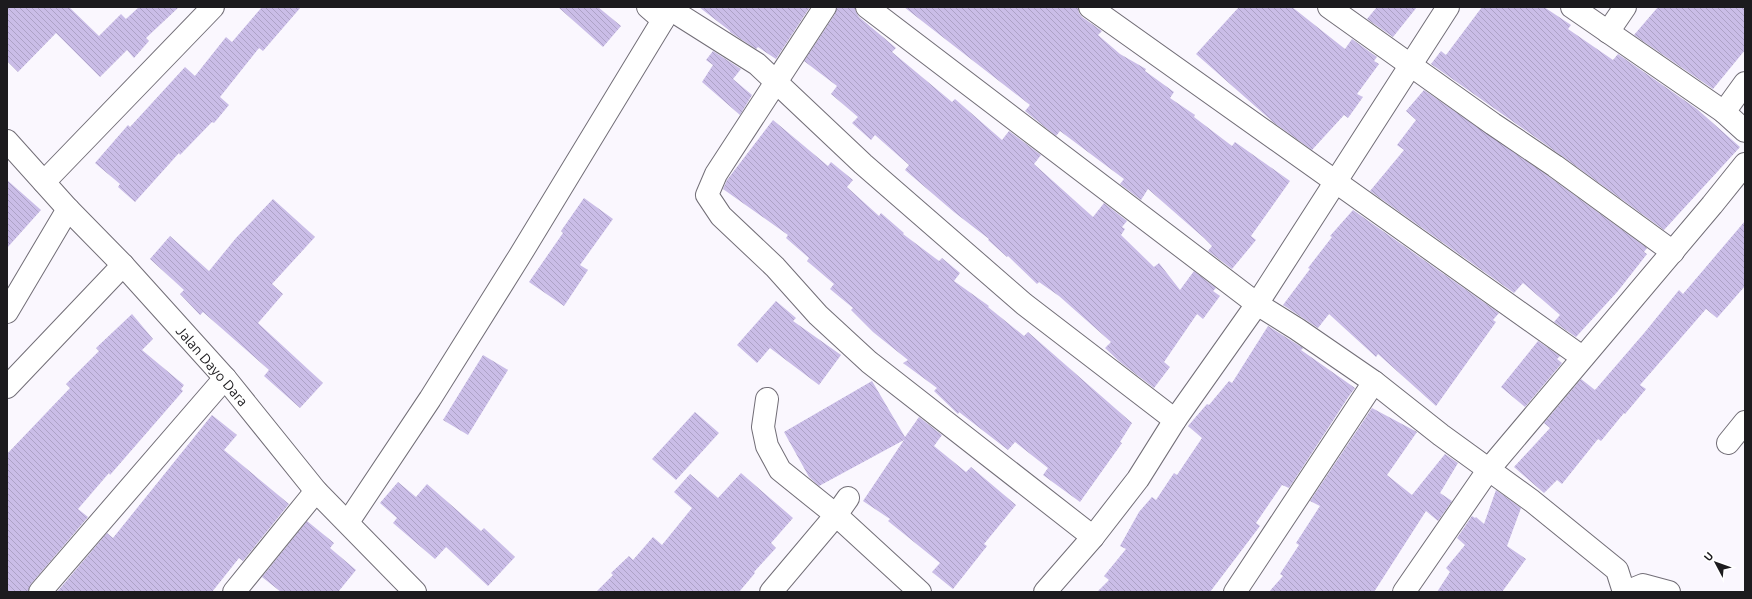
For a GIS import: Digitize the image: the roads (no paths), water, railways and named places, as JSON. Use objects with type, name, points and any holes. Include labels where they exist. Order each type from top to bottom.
[{"type":"street","points":[[44,182],[213,7]]},
{"type":"street","points":[[826,7],[716,174],[707,195],[721,216],[775,267],[818,315],[869,362],[1093,537]]},
{"type":"street","points":[[867,7],[1257,304],[1297,329],[1374,382],[1441,435],[1538,505],[1617,570],[1625,592],[1643,585],[1669,592]]},
{"type":"street","points":[[1090,7],[1582,358]]},
{"type":"street","points":[[1330,7],[1673,252]]},
{"type":"street","points":[[1045,592],[1093,537],[1138,479],[1175,420],[1257,304],[1448,7]]},
{"type":"street","points":[[1572,7],[1724,112],[1745,131]]},
{"type":"street","points":[[1608,32],[1625,7]]},
{"type":"street","points":[[348,522],[447,372],[519,257],[663,11],[757,64],[776,84],[863,164],[1024,304],[1175,420]]},
{"type":"street","points":[[1724,112],[1745,82]]},
{"type":"street","name":"Jalan Dayo Dara","points":[[7,141],[68,209],[123,265],[225,378],[316,491],[415,592]]},
{"type":"street","points":[[1404,592],[1489,469],[1673,252],[1745,164]]},
{"type":"street","points":[[7,312],[68,209]]},
{"type":"street","points":[[7,387],[123,265]]},
{"type":"street","points":[[40,592],[225,378]]},
{"type":"street","points":[[1235,592],[1374,382]]},
{"type":"street","points":[[767,399],[763,427],[767,446],[780,470],[842,506],[920,592]]},
{"type":"street","points":[[1728,443],[1745,422]]},
{"type":"street","points":[[234,592],[316,491]]},
{"type":"street","points":[[771,592],[842,506]]}]
